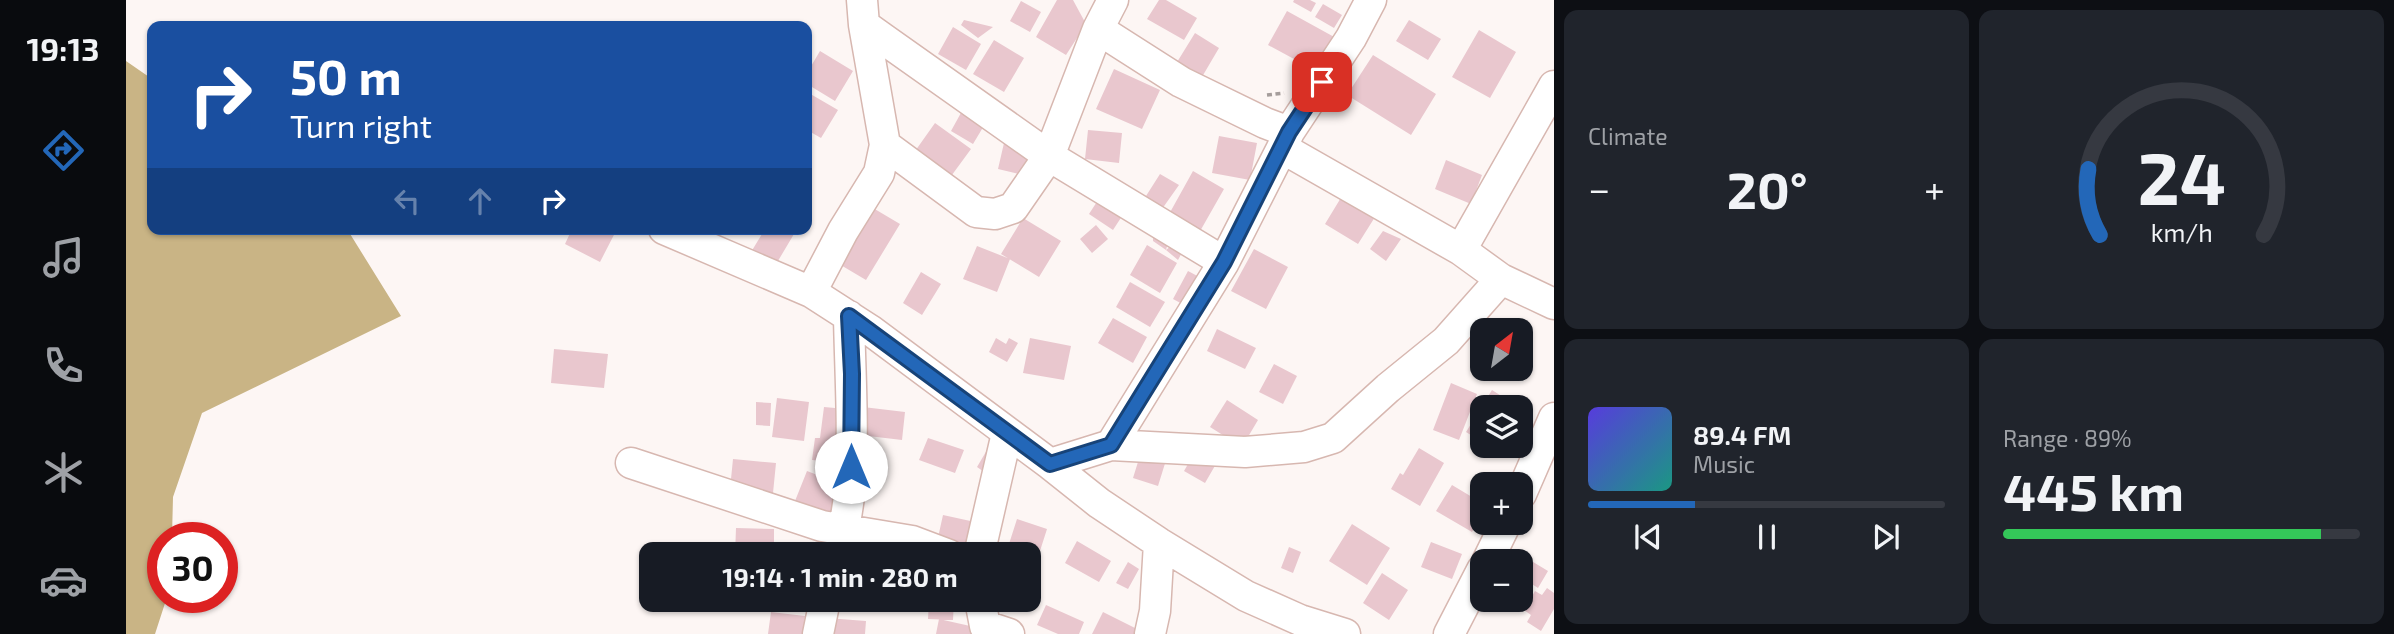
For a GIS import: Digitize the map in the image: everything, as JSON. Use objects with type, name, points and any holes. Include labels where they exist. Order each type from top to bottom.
[{"type":"street","points":[[1111,445],[1224,262],[1285,140],[1351,38],[1371,0]]},
{"type":"street","points":[[885,145],[976,212],[995,214],[1013,208],[1049,156],[1105,9],[1181,82],[1265,123],[1285,140],[1461,250],[1501,279],[1554,304]]},
{"type":"street","points":[[863,12],[1049,156],[1224,262]]},
{"type":"street","points":[[811,292],[843,231],[879,173],[885,145],[863,12]]},
{"type":"street","points":[[1461,250],[1554,86]]},
{"type":"street","points":[[678,235],[811,292],[849,316],[1099,503],[1159,543],[1246,596],[1300,620],[1345,634]]},
{"type":"street","points":[[1050,464],[1111,445],[1245,453],[1304,447],[1333,438],[1388,388],[1446,341],[1501,279]]},
{"type":"street","points":[[841,542],[850,485],[852,374],[849,316]]},
{"type":"street","points":[[1531,472],[1554,418]]},
{"type":"street","points":[[982,542],[1007,433]]},
{"type":"street","points":[[631,463],[767,509],[839,542]]},
{"type":"street","points":[[876,542],[915,542]]},
{"type":"street","points":[[1150,634],[1155,611],[1159,543]]},
{"type":"street","points":[[1450,634],[1470,594]]},
{"type":"street","points":[[818,634],[823,612]]},
{"type":"street","points":[[982,612],[985,626],[1009,634]]},
{"type":"shaded area","points":[[126,61],[147,76],[147,235],[351,235],[401,316],[202,413],[173,497],[172,522],[147,522],[147,613],[162,613],[155,634],[126,634]]},
{"type":"building","points":[[1057,0],[1073,0],[1086,24],[1066,55],[1036,37]]},
{"type":"building","points":[[1159,0],[1166,0],[1197,18],[1184,40],[1147,19]]},
{"type":"building","points":[[1310,0],[1316,3],[1311,12],[1293,2]]},
{"type":"building","points":[[1021,1],[1041,12],[1030,32],[1010,21]]},
{"type":"building","points":[[1323,4],[1342,15],[1334,28],[1315,17]]},
{"type":"building","points":[[1287,11],[1336,38],[1318,72],[1268,45]]},
{"type":"building","points":[[964,20],[993,27],[978,38],[961,25]]},
{"type":"building","points":[[1409,20],[1441,39],[1428,60],[1396,41]]},
{"type":"building","points":[[953,27],[981,44],[966,70],[938,54]]},
{"type":"building","points":[[1479,30],[1516,52],[1490,98],[1452,77]]},
{"type":"building","points":[[1195,33],[1219,48],[1199,82],[1174,67]]},
{"type":"building","points":[[994,40],[1024,58],[1004,92],[973,74]]},
{"type":"building","points":[[820,51],[853,71],[835,101],[812,87],[812,65]]},
{"type":"building","points":[[1373,55],[1436,94],[1411,135],[1347,95]]},
{"type":"building","points":[[1114,69],[1160,90],[1142,129],[1096,109]]},
{"type":"building","points":[[812,95],[838,110],[821,138],[812,133]]},
{"type":"building","points":[[962,111],[985,124],[973,144],[951,131]]},
{"type":"building","points":[[935,123],[971,149],[949,179],[913,154]]},
{"type":"building","points":[[1088,130],[1122,133],[1119,163],[1085,159]]},
{"type":"building","points":[[1219,136],[1257,143],[1250,180],[1212,173]]},
{"type":"building","points":[[1004,143],[1035,151],[1028,176],[998,169]]},
{"type":"building","points":[[1446,160],[1482,175],[1471,204],[1435,189]]},
{"type":"building","points":[[1193,171],[1224,189],[1199,233],[1168,216]]},
{"type":"building","points":[[1160,174],[1179,185],[1162,209],[1146,196]]},
{"type":"building","points":[[1102,194],[1126,210],[1113,230],[1089,214]]},
{"type":"building","points":[[1342,196],[1375,217],[1358,244],[1325,224]]},
{"type":"building","points":[[873,208],[900,224],[866,280],[839,264]]},
{"type":"building","points":[[1023,218],[1061,241],[1039,277],[1001,254]]},
{"type":"building","points":[[1096,225],[1108,239],[1092,253],[1080,239]]},
{"type":"building","points":[[1153,231],[1170,236],[1166,250],[1153,241]]},
{"type":"building","points":[[1383,231],[1401,239],[1386,261],[1370,249]]},
{"type":"building","points":[[569,235],[614,235],[600,262],[565,244]]},
{"type":"building","points":[[761,235],[793,235],[772,271],[748,257]]},
{"type":"building","points":[[1176,242],[1185,247],[1178,260],[1166,250]]},
{"type":"building","points":[[1147,245],[1177,263],[1160,293],[1130,275]]},
{"type":"building","points":[[977,246],[1010,259],[997,292],[963,279]]},
{"type":"building","points":[[1254,249],[1288,267],[1266,309],[1231,291]]},
{"type":"building","points":[[1188,271],[1203,279],[1188,307],[1173,299]]},
{"type":"building","points":[[921,272],[941,284],[922,315],[903,303]]},
{"type":"building","points":[[1130,282],[1165,302],[1150,327],[1116,307]]},
{"type":"building","points":[[1113,318],[1147,337],[1133,363],[1098,343]]},
{"type":"building","points":[[1217,329],[1256,348],[1245,369],[1207,351]]},
{"type":"building","points":[[996,338],[1006,344],[1009,338],[1018,343],[1007,362],[989,352]]},
{"type":"building","points":[[1030,338],[1071,346],[1064,380],[1023,373]]},
{"type":"building","points":[[554,349],[608,354],[604,388],[551,383]]},
{"type":"building","points":[[1274,364],[1297,376],[1283,404],[1259,392]]},
{"type":"building","points":[[1451,383],[1477,394],[1470,395],[1470,412],[1459,440],[1433,430]]},
{"type":"building","points":[[777,398],[809,402],[804,441],[772,437]]},
{"type":"building","points":[[1227,400],[1258,420],[1242,447],[1210,427]]},
{"type":"building","points":[[756,402],[771,403],[770,426],[756,425]]},
{"type":"building","points":[[824,407],[846,409],[840,463],[812,460],[815,438],[820,438]]},
{"type":"building","points":[[863,407],[905,412],[902,440],[860,435]]},
{"type":"building","points":[[928,438],[964,450],[955,473],[919,460]]},
{"type":"building","points":[[1419,448],[1444,463],[1420,506],[1391,489]]},
{"type":"building","points":[[1142,449],[1167,457],[1158,486],[1133,478]]},
{"type":"building","points":[[987,450],[997,456],[987,474],[977,467]]},
{"type":"building","points":[[1195,452],[1216,464],[1205,483],[1184,471]]},
{"type":"building","points":[[733,459],[776,463],[773,493],[730,489]]},
{"type":"building","points":[[807,471],[846,486],[834,516],[795,501]]},
{"type":"building","points":[[1452,485],[1470,496],[1470,531],[1436,511]]},
{"type":"building","points":[[943,515],[975,522],[971,542],[937,542]]},
{"type":"building","points":[[1017,519],[1047,529],[1041,548],[1041,542],[1010,542]]},
{"type":"building","points":[[1352,524],[1390,548],[1367,585],[1329,561]]},
{"type":"building","points":[[736,528],[774,529],[774,542],[735,542]]},
{"type":"building","points":[[1077,541],[1111,561],[1099,582],[1065,563]]},
{"type":"building","points":[[1431,542],[1462,554],[1452,579],[1421,567]]},
{"type":"building","points":[[1289,547],[1301,552],[1293,573],[1281,568]]},
{"type":"building","points":[[1128,562],[1139,569],[1128,589],[1116,583]]},
{"type":"building","points":[[1533,562],[1548,571],[1538,588],[1533,585]]},
{"type":"building","points":[[1382,573],[1408,590],[1389,620],[1363,603]]},
{"type":"building","points":[[1547,588],[1554,593],[1554,609],[1541,631],[1527,622],[1531,615],[1527,612],[1533,612],[1535,591],[1542,595]]},
{"type":"building","points":[[1046,605],[1084,622],[1079,634],[1058,634],[1037,625]]},
{"type":"building","points":[[771,612],[805,616],[803,634],[768,634]]},
{"type":"building","points":[[928,612],[953,612],[953,620],[928,619]]},
{"type":"building","points":[[1103,612],[1147,634],[1092,634]]},
{"type":"building","points":[[827,618],[866,621],[865,634],[826,634]]},
{"type":"building","points":[[939,619],[979,628],[978,634],[936,634]]},
{"type":"route","points":[[851,467],[852,374],[849,316],[1050,464],[1111,445],[1224,262],[1289,132],[1322,82]]}]
